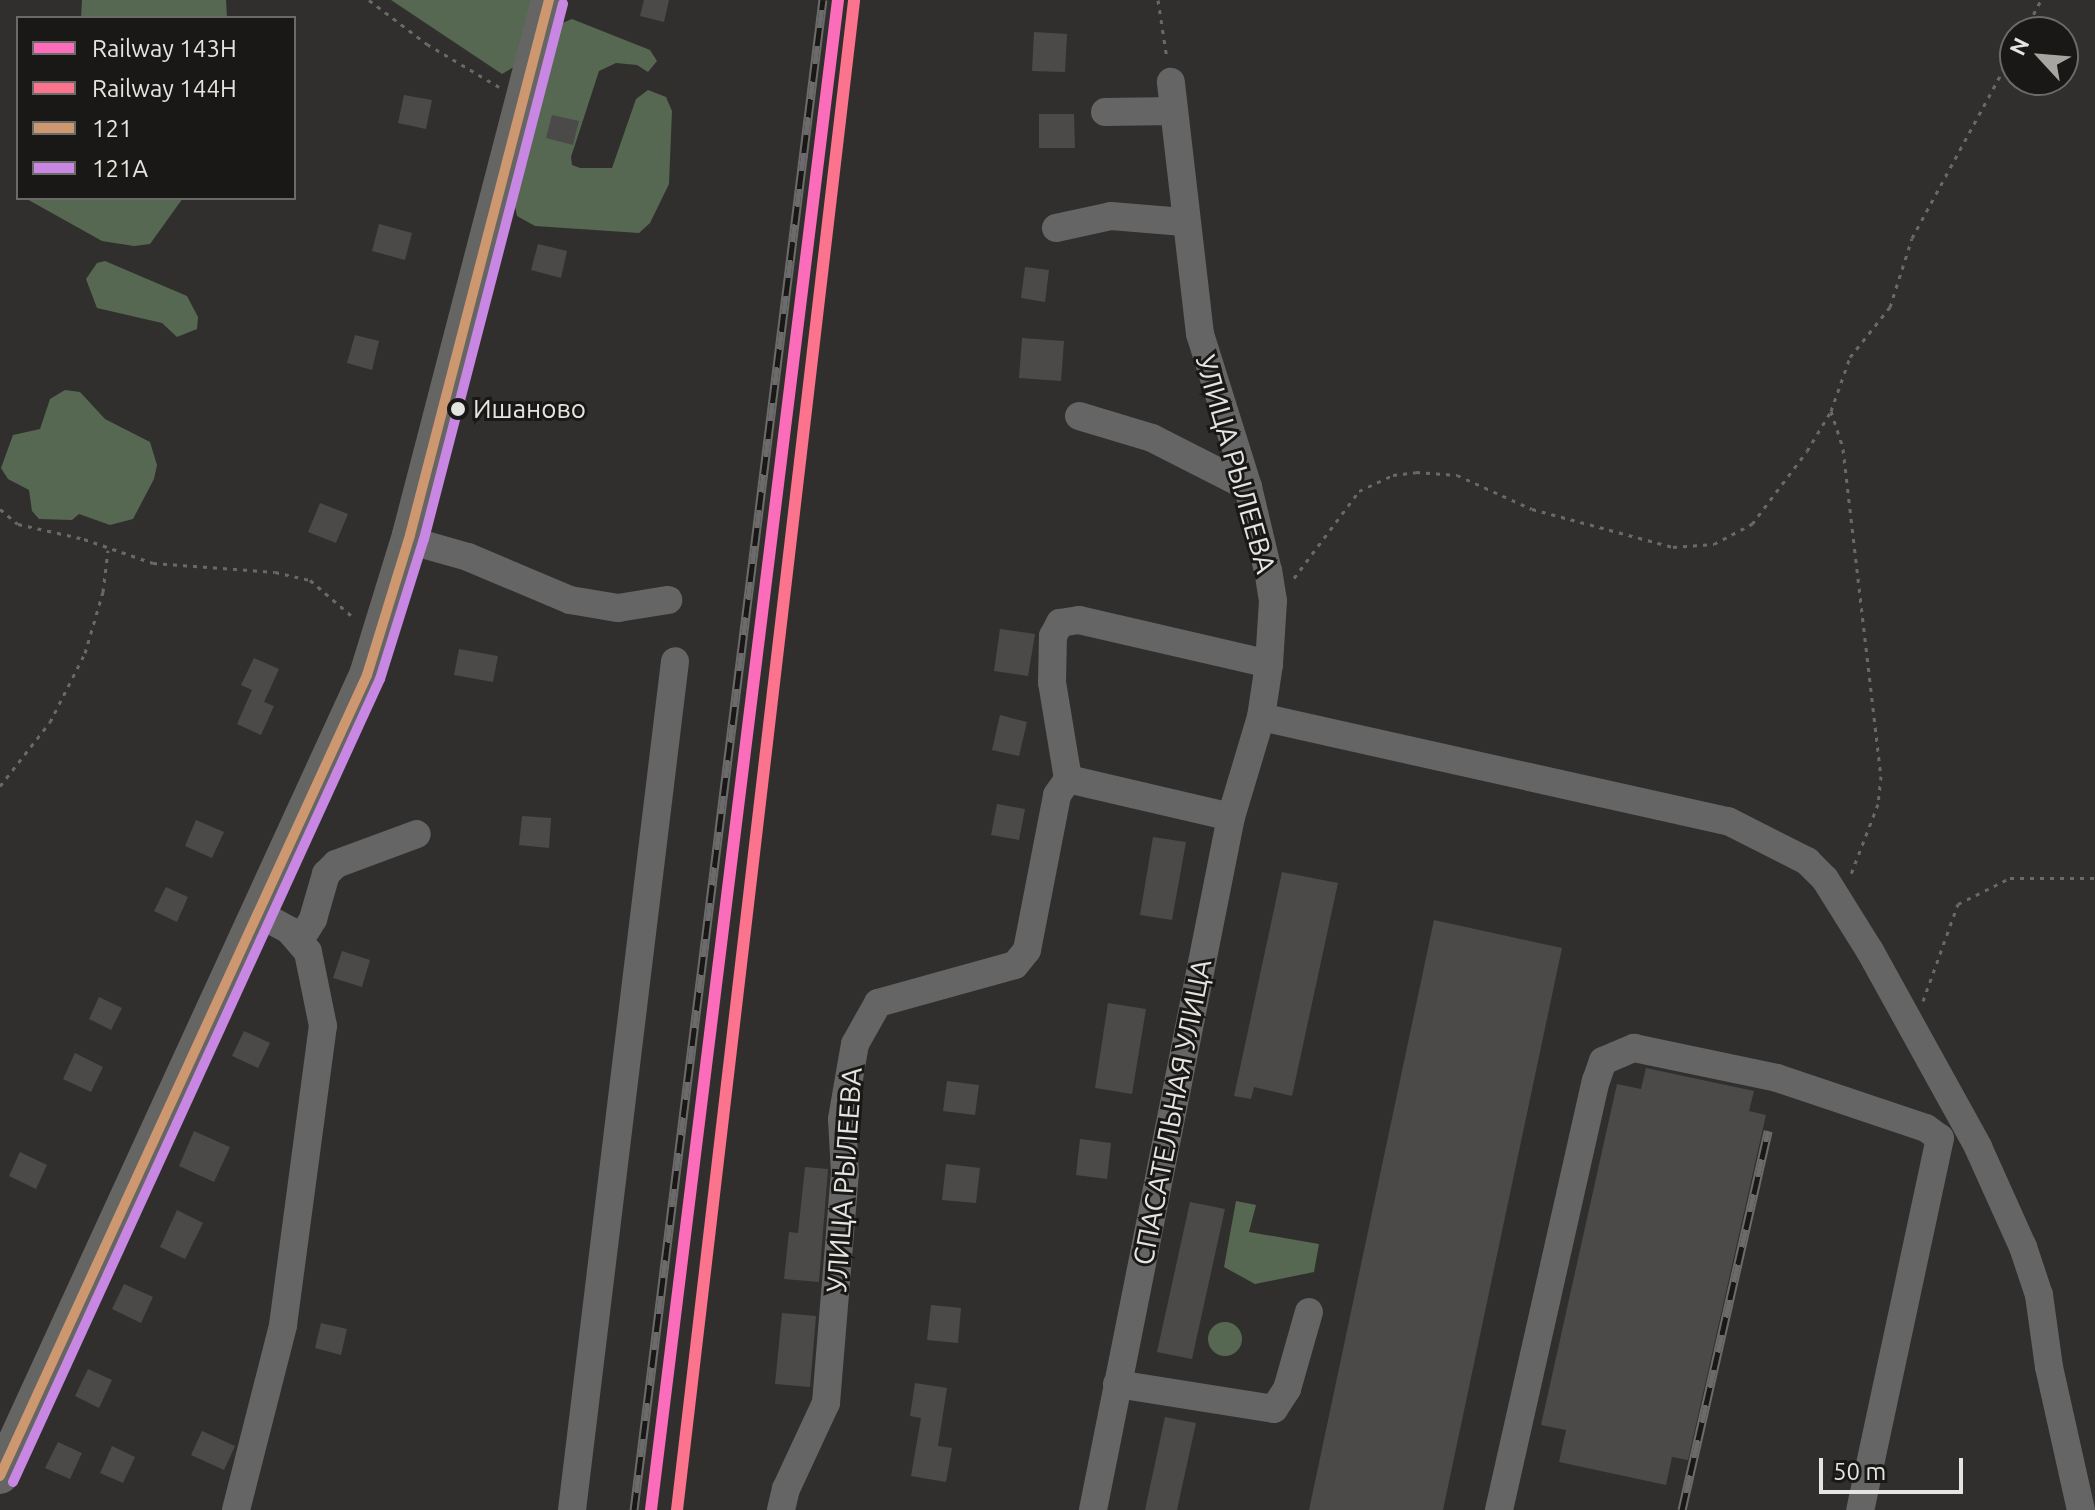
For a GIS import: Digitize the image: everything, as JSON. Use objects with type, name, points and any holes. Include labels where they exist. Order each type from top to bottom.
[{"type":"main road","points":[[0,1476],[261,915],[382,634],[549,0]]},
{"type":"street","name":"УЛИЦА РЫЛЕЕВА","points":[[1171,82],[1184,222],[1200,334],[1248,487],[1273,601],[1269,664],[1261,717]]},
{"type":"street","points":[[1105,112],[1174,111]]},
{"type":"street","points":[[1056,228],[1111,216],[1184,222]]},
{"type":"street","points":[[1079,416],[1152,438],[1248,487]]},
{"type":"street","points":[[408,540],[468,557],[570,600],[618,608],[668,600]]},
{"type":"street","points":[[1231,817],[1068,779],[1052,682],[1053,636],[1060,623],[1079,620],[1269,664]]},
{"type":"street","points":[[572,1510],[675,661]]},
{"type":"street","points":[[1261,717],[1728,821],[1807,861],[1839,900],[1978,1147],[2033,1270],[2081,1510]]},
{"type":"street","name":"СПАСАТЕЛЬНАЯ УЛИЦА","points":[[1093,1510],[1231,817],[1261,717]]},
{"type":"street","name":"УЛИЦА РЫЛЕЕВА","points":[[781,1510],[786,1489],[826,1403],[845,1174],[842,1119],[861,1028],[872,1007],[891,997],[1004,969],[1022,958],[1057,795],[1068,779]]},
{"type":"street","points":[[300,940],[313,919],[326,874],[336,864],[417,834]]},
{"type":"street","points":[[236,1510],[283,1325],[317,1101],[320,996],[315,971],[300,940],[261,915]]},
{"type":"street","points":[[1499,1510],[1596,1081],[1603,1061],[1634,1048],[1777,1078],[1926,1128],[1940,1138],[1860,1510]]},
{"type":"street","points":[[1117,1384],[1274,1409],[1287,1389],[1309,1312]]},
{"type":"path","points":[[369,0],[472,74],[524,99]]},
{"type":"path","points":[[1158,0],[1171,82]]},
{"type":"path","points":[[1273,601],[1359,491],[1393,475],[1457,475],[1532,509],[1673,547],[1691,549],[1735,536],[1776,498],[1831,411],[1850,357],[1890,307],[1912,238],[1999,78]]},
{"type":"path","points":[[1831,411],[1843,449],[1852,562],[1881,776],[1878,804],[1839,900]]},
{"type":"path","points":[[0,509],[18,524],[177,568],[275,572],[310,580],[345,612],[382,634]]},
{"type":"path","points":[[0,786],[50,722],[81,664],[99,609],[108,550]]},
{"type":"path","points":[[1908,1021],[1930,991],[1942,937],[1958,904],[2010,878],[2095,878]]},
{"type":"green space","points":[[82,0],[226,0],[227,16],[81,16]]},
{"type":"green space","points":[[391,0],[535,0],[517,65],[502,74]]},
{"type":"green space","points":[[572,19],[650,50],[657,61],[648,72],[637,65],[616,63],[599,71],[571,157],[572,165],[580,168],[612,168],[636,99],[648,90],[666,97],[672,111],[669,184],[650,223],[639,233],[535,226],[517,216],[514,201],[560,24]]},
{"type":"green space","points":[[29,200],[182,200],[150,244],[134,246],[102,241]]},
{"type":"green space","points":[[105,261],[187,296],[198,317],[197,329],[177,337],[162,323],[97,308],[86,279],[97,263]]},
{"type":"green space","points":[[65,390],[80,392],[105,419],[150,442],[157,465],[154,479],[133,519],[110,525],[79,514],[72,520],[39,519],[32,511],[29,490],[8,479],[1,468],[13,435],[40,429],[50,399]]},
{"type":"green space","points":[[1236,1201],[1256,1205],[1249,1232],[1319,1244],[1314,1272],[1255,1284],[1224,1267]]},
{"type":"green space","points":[[1225,1322],[1237,1327],[1242,1339],[1237,1351],[1225,1356],[1213,1351],[1208,1339],[1213,1327]]},
{"type":"building","points":[[644,0],[669,0],[664,22],[640,16]]},
{"type":"building","points":[[1034,32],[1067,34],[1065,72],[1032,71]]},
{"type":"building","points":[[404,95],[432,100],[426,129],[398,123]]},
{"type":"building","points":[[1039,114],[1074,114],[1075,148],[1039,148]]},
{"type":"building","points":[[552,115],[579,121],[573,145],[546,138]]},
{"type":"building","points":[[379,224],[412,233],[405,260],[372,251]]},
{"type":"building","points":[[538,244],[567,251],[561,278],[531,270]]},
{"type":"building","points":[[1025,267],[1049,270],[1045,302],[1021,298]]},
{"type":"building","points":[[355,335],[379,341],[372,370],[347,363]]},
{"type":"building","points":[[1022,338],[1064,341],[1061,381],[1019,378]]},
{"type":"building","points":[[320,503],[348,514],[336,543],[308,532]]},
{"type":"building","points":[[1000,629],[1035,634],[1028,676],[994,671]]},
{"type":"building","points":[[459,649],[498,656],[493,682],[454,675]]},
{"type":"building","points":[[254,658],[279,669],[264,702],[274,706],[261,735],[237,724],[252,690],[241,685]]},
{"type":"building","points":[[1000,715],[1027,722],[1019,756],[992,750]]},
{"type":"building","points":[[997,804],[1025,809],[1019,840],[991,835]]},
{"type":"building","points":[[522,816],[551,818],[549,848],[519,845]]},
{"type":"building","points":[[196,820],[224,832],[212,858],[185,846]]},
{"type":"building","points":[[1153,837],[1186,842],[1172,920],[1140,915]]},
{"type":"building","points":[[1282,872],[1338,883],[1292,1096],[1254,1087],[1251,1099],[1234,1096]]},
{"type":"building","points":[[166,887],[188,897],[177,922],[154,911]]},
{"type":"building","points":[[1434,920],[1562,948],[1443,1510],[1309,1510]]},
{"type":"building","points":[[342,951],[370,960],[362,987],[333,978]]},
{"type":"building","points":[[99,997],[122,1008],[111,1030],[89,1019]]},
{"type":"building","points":[[1108,1003],[1146,1009],[1132,1094],[1095,1088]]},
{"type":"building","points":[[244,1031],[270,1043],[258,1068],[232,1056]]},
{"type":"building","points":[[75,1053],[103,1067],[91,1092],[63,1079]]},
{"type":"building","points":[[1646,1068],[1754,1091],[1749,1111],[1766,1115],[1688,1460],[1672,1457],[1666,1485],[1559,1462],[1566,1430],[1541,1425],[1617,1084],[1641,1089]]},
{"type":"building","points":[[947,1081],[979,1085],[975,1115],[943,1111]]},
{"type":"building","points":[[194,1131],[230,1147],[214,1182],[179,1166]]},
{"type":"building","points":[[1080,1139],[1111,1143],[1107,1179],[1076,1175]]},
{"type":"building","points":[[20,1152],[47,1165],[36,1189],[9,1176]]},
{"type":"building","points":[[946,1164],[980,1168],[976,1203],[942,1200]]},
{"type":"building","points":[[805,1167],[828,1169],[819,1282],[784,1279],[789,1232],[798,1233]]},
{"type":"building","points":[[1190,1202],[1225,1209],[1192,1359],[1157,1352]]},
{"type":"building","points":[[177,1210],[203,1223],[185,1259],[160,1247]]},
{"type":"building","points":[[124,1284],[153,1297],[141,1323],[112,1309]]},
{"type":"building","points":[[931,1305],[961,1308],[958,1343],[927,1340]]},
{"type":"building","points":[[782,1313],[816,1316],[810,1387],[775,1384]]},
{"type":"building","points":[[321,1323],[347,1329],[341,1355],[315,1348]]},
{"type":"building","points":[[88,1369],[112,1380],[99,1408],[75,1396]]},
{"type":"building","points":[[915,1383],[947,1388],[938,1446],[952,1448],[946,1482],[911,1476],[921,1418],[910,1416]]},
{"type":"building","points":[[1165,1417],[1196,1423],[1177,1510],[1145,1510]]},
{"type":"building","points":[[202,1431],[235,1446],[224,1470],[191,1455]]},
{"type":"building","points":[[58,1442],[82,1453],[70,1479],[45,1468]]},
{"type":"building","points":[[112,1446],[135,1457],[123,1483],[100,1473]]},
{"type":"railway","points":[[634,1510],[823,0]]},
{"type":"railway","points":[[1682,1510],[1768,1131]]},
{"type":"rail line","name":"143Н","points":[[651,1510],[838,0]]},
{"type":"rail line","name":"144Н","points":[[677,1510],[854,0]]},
{"type":"transit line","name":"121","points":[[0,1476],[367,675],[410,535],[549,0]]},
{"type":"transit line","name":"121А","points":[[13,1482],[380,679],[424,539],[563,4]]},
{"type":"place","name":"Ишаново","points":[[458,409]]}]
